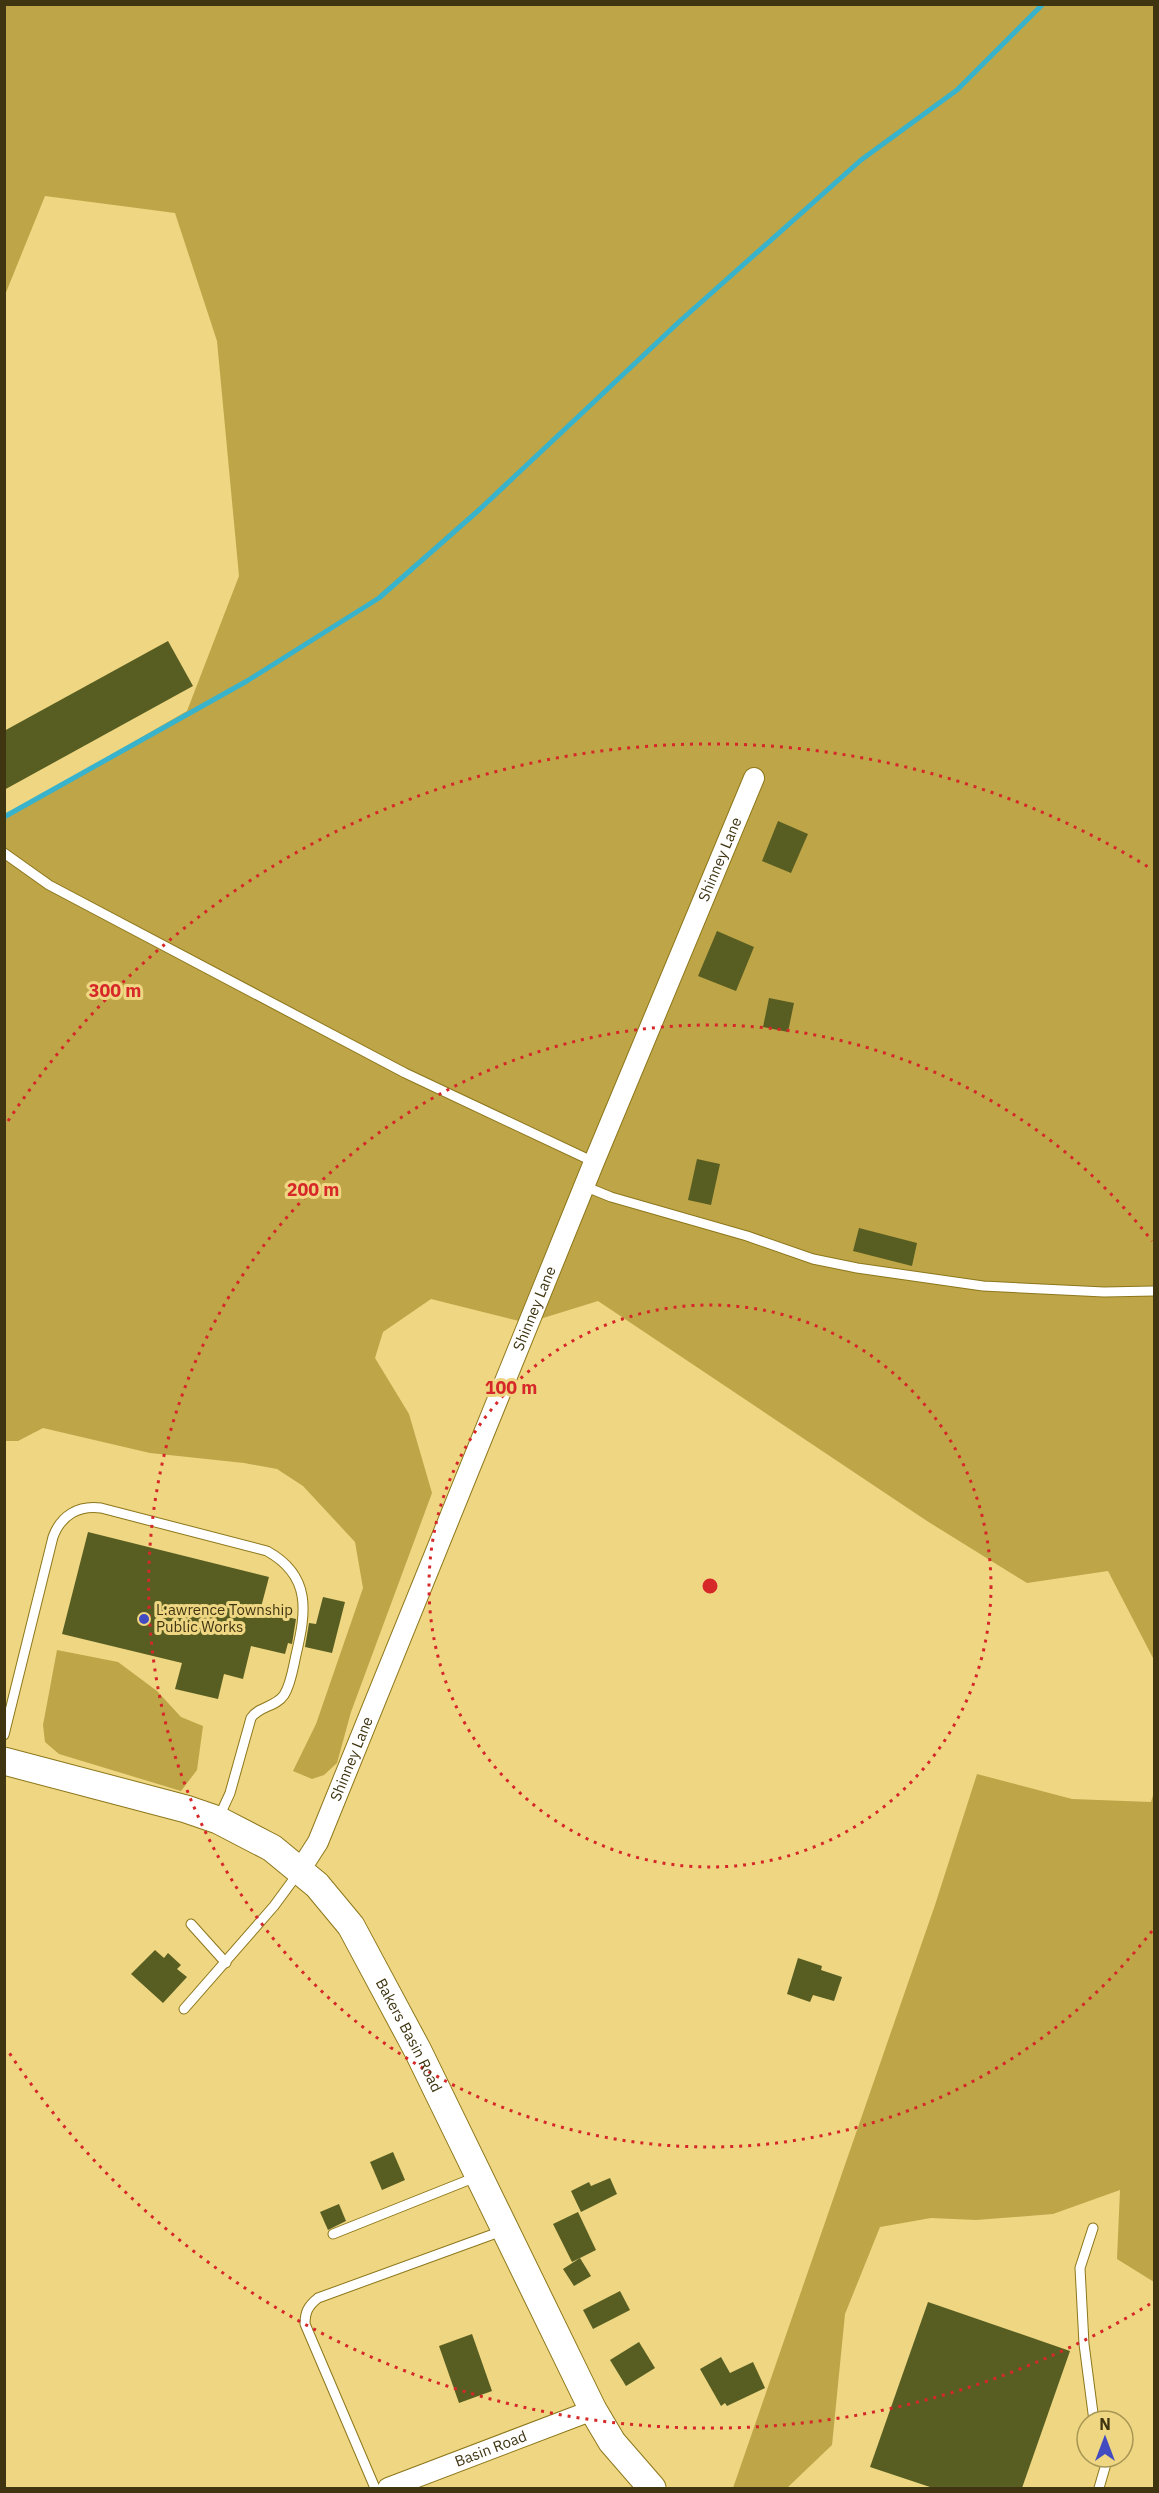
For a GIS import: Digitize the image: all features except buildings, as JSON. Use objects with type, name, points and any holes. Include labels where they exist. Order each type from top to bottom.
[{"type":"main road","name":"Bakers Basin Road","points":[[4,1761],[176,1806],[218,1820],[272,1848],[317,1885],[351,1926],[418,2051],[593,2410],[612,2442],[652,2488]]},
{"type":"street","name":"Shinney Lane","points":[[300,1870],[318,1842],[584,1186],[754,778]]},
{"type":"street","name":"Basin Road","points":[[388,2488],[593,2410]]},
{"type":"lane","points":[[4,854],[49,885],[384,1062],[594,1162]]},
{"type":"lane","points":[[584,1186],[610,1197],[747,1236],[813,1259],[857,1268],[983,1286],[1104,1292],[1155,1291]]},
{"type":"lane","points":[[4,1735],[53,1537],[59,1524],[68,1515],[87,1507],[101,1508],[267,1551],[280,1558],[297,1579],[303,1593],[304,1620],[289,1685],[280,1699],[258,1710],[251,1718],[230,1793],[218,1820]]},
{"type":"lane","points":[[184,2009],[226,1964],[274,1906],[300,1870]]},
{"type":"lane","points":[[191,1924],[226,1964]]},
{"type":"lane","points":[[333,2234],[480,2176]]},
{"type":"lane","points":[[1092,2409],[1084,2344],[1080,2268],[1093,2228]]},
{"type":"lane","points":[[375,2488],[305,2324],[305,2315],[309,2305],[318,2298],[506,2229]]},
{"type":"lane","points":[[1099,2488],[1105,2469]]},
{"type":"shaded area","points":[[5,5],[1154,5],[1154,1660],[1108,1571],[1027,1583],[927,1521],[598,1301],[527,1323],[431,1299],[383,1332],[375,1358],[409,1414],[432,1493],[351,1712],[337,1763],[324,1775],[312,1779],[293,1771],[316,1724],[363,1588],[355,1542],[303,1486],[277,1469],[244,1463],[150,1453],[43,1428],[18,1441],[5,1441],[5,816],[187,711],[239,576],[217,341],[175,213],[45,196],[5,295]]},
{"type":"shaded area","points":[[57,1650],[118,1662],[157,1691],[181,1717],[203,1726],[197,1770],[181,1791],[59,1754],[45,1742],[43,1725]]},
{"type":"shaded area","points":[[977,1774],[1072,1799],[1151,1802],[1154,1792],[1154,2282],[1117,2259],[1120,2190],[1053,2214],[976,2220],[931,2218],[880,2227],[845,2314],[832,2445],[787,2488],[733,2488],[935,1905]]},
{"type":"waterway","points":[[4,817],[247,681],[379,598],[480,509],[680,321],[861,160],[957,90],[1043,4]]},
{"type":"place","name":"L:awrence Township Public Works","points":[[144,1619]]}]
